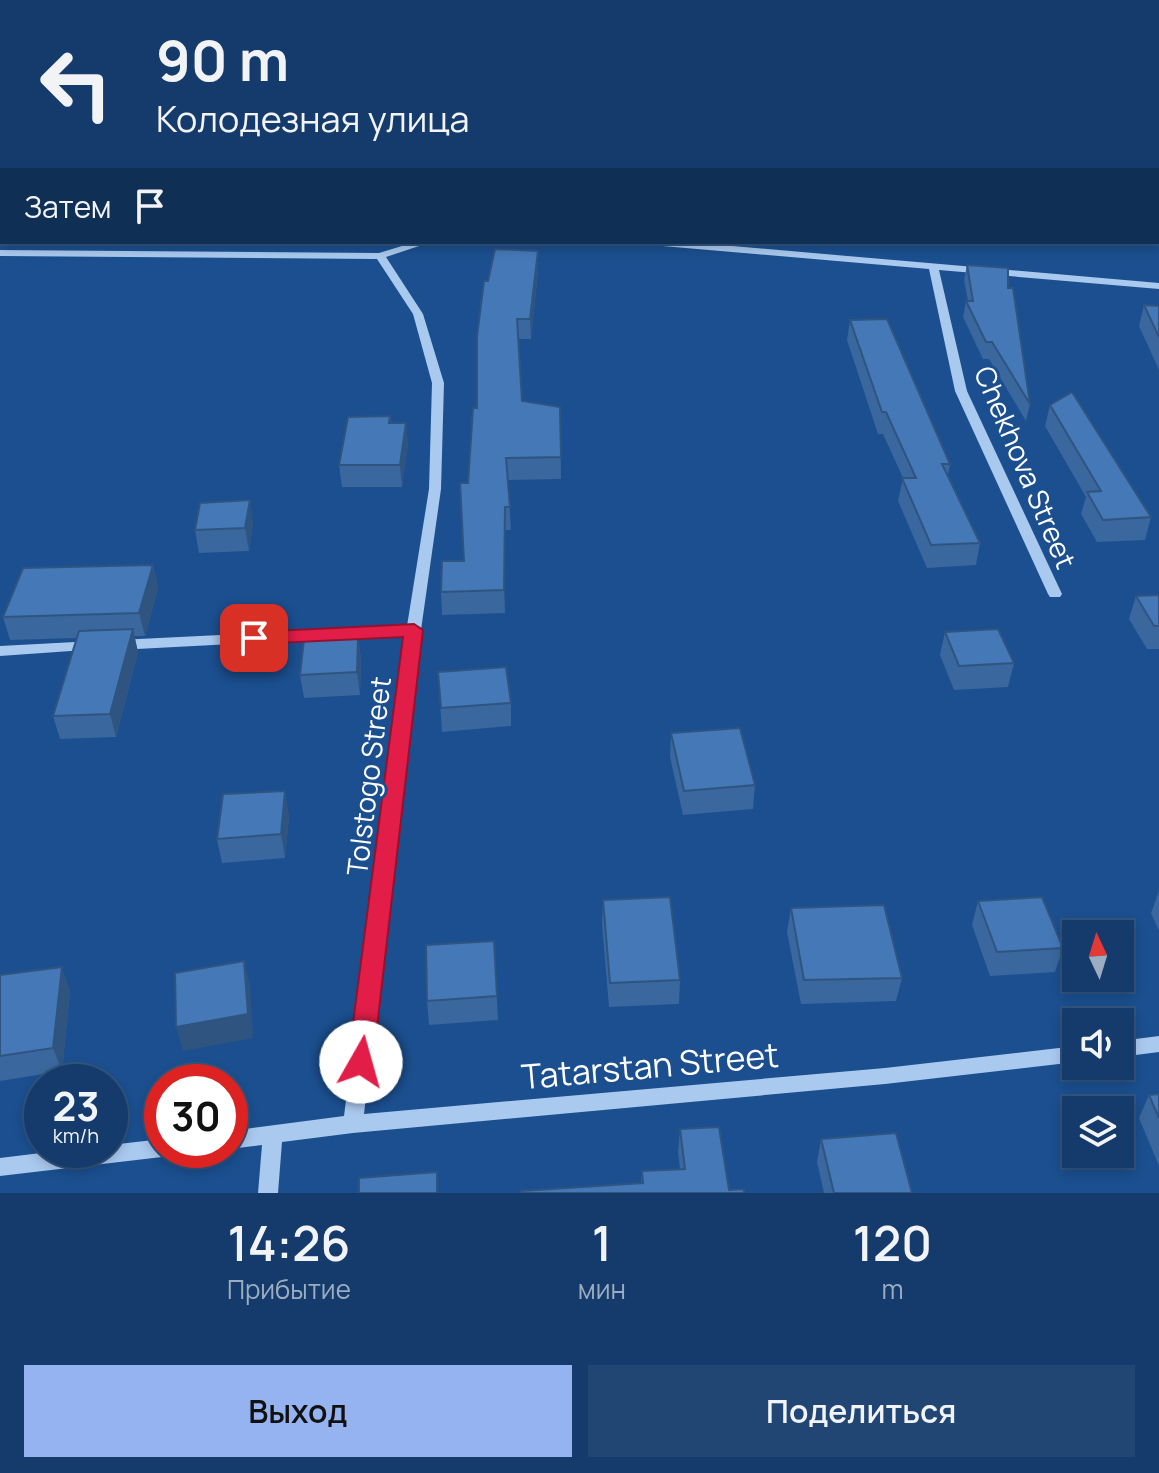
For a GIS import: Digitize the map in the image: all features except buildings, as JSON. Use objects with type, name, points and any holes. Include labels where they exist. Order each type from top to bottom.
[{"type":"street","points":[[196,254],[221,244]]},
{"type":"street","points":[[0,253],[380,256],[419,244]]},
{"type":"street","points":[[674,244],[1159,286]]},
{"type":"street","name":"Tolstogo Street","points":[[353,1124],[414,630],[435,489],[438,383],[418,314],[380,256]]},
{"type":"street","name":"Chekhova Street","points":[[933,266],[961,391],[1055,594]]},
{"type":"street","points":[[0,651],[414,630]]},
{"type":"street","points":[[1134,1047],[1159,1044]]},
{"type":"street","name":"Tatarstan Street","points":[[248,1138],[353,1124],[885,1076],[1062,1056]]},
{"type":"street","points":[[268,1193],[273,1135]]},
{"type":"street","points":[[0,1167],[144,1150]]},
{"type":"route","points":[[254,638],[414,630],[361,1062]]}]
